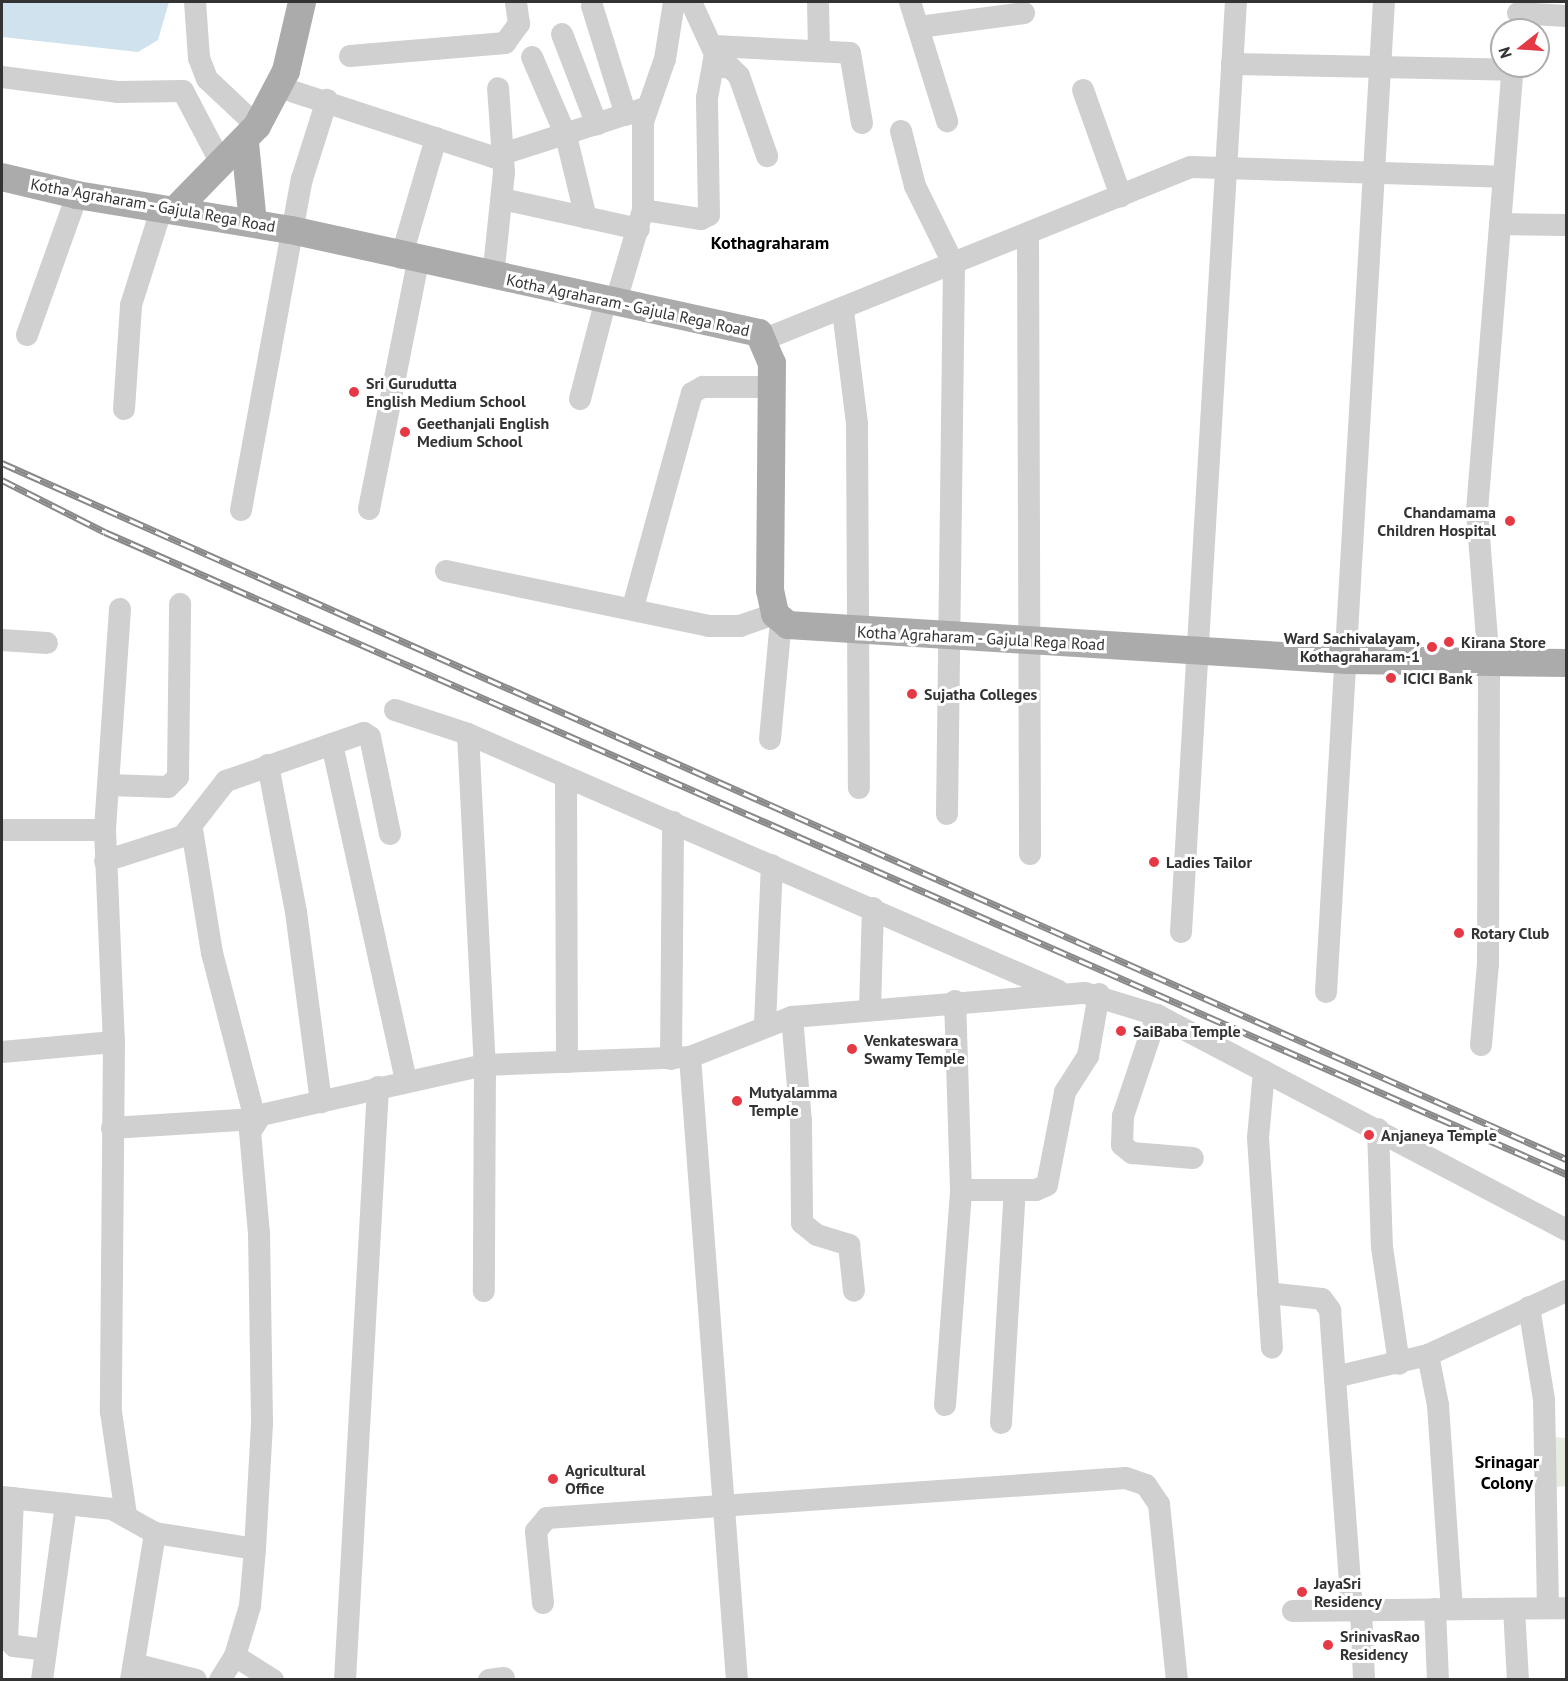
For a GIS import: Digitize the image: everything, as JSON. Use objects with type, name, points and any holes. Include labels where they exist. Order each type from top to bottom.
[{"type":"main road","points":[[169,208],[222,165],[251,134],[279,87],[302,2]]},
{"type":"main road","points":[[251,134],[253,223]]},
{"type":"main road","name":"Kotha Agraharam - Gajula Rega Road","points":[[2,177],[77,195],[169,208],[291,230],[409,260],[748,328],[765,339],[772,387],[770,590],[778,617],[860,631],[1032,642],[1347,660],[1489,664],[1566,663]]},
{"type":"street","points":[[195,2],[199,58],[207,79],[251,134]]},
{"type":"street","points":[[351,56],[505,43],[519,24],[516,2]]},
{"type":"street","points":[[279,87],[327,100],[483,156],[504,156],[636,111],[665,59],[674,2]]},
{"type":"street","points":[[502,199],[586,218],[701,219],[709,215],[707,98],[713,56],[691,2]]},
{"type":"street","points":[[818,2],[819,50]]},
{"type":"street","points":[[910,2],[947,121]]},
{"type":"street","points":[[1181,932],[1194,651],[1236,2]]},
{"type":"street","points":[[1326,992],[1384,2]]},
{"type":"street","points":[[580,399],[611,300],[641,220],[636,111],[592,6]]},
{"type":"street","points":[[919,27],[1024,13]]},
{"type":"street","points":[[1518,15],[1566,16]]},
{"type":"street","points":[[562,34],[597,125]]},
{"type":"street","points":[[713,56],[819,50],[850,53],[862,123]]},
{"type":"street","points":[[713,56],[739,76],[767,156]]},
{"type":"street","points":[[532,57],[566,136],[586,218]]},
{"type":"street","points":[[1232,64],[1490,68]]},
{"type":"street","points":[[2,77],[117,92],[183,92],[222,165]]},
{"type":"street","points":[[1481,1045],[1488,964],[1489,664],[1477,511],[1512,78]]},
{"type":"street","points":[[493,277],[502,199],[504,156],[498,88]]},
{"type":"street","points":[[1083,90],[1121,196]]},
{"type":"street","points":[[242,510],[291,230],[327,100]]},
{"type":"street","points":[[901,131],[915,186],[954,265],[947,814]]},
{"type":"street","points":[[369,509],[409,260],[436,138]]},
{"type":"street","points":[[765,339],[843,311],[1028,237],[1172,173],[1226,164],[1375,173],[1503,177]]},
{"type":"street","points":[[27,334],[77,195]]},
{"type":"street","points":[[124,409],[131,304],[169,208]]},
{"type":"street","points":[[1500,224],[1566,225]]},
{"type":"street","points":[[1028,237],[1032,642],[1030,854]]},
{"type":"street","points":[[843,311],[857,424],[860,631],[859,788]]},
{"type":"street","points":[[633,607],[692,393],[703,387],[772,387]]},
{"type":"street","points":[[446,571],[727,627],[778,617],[770,739]]},
{"type":"street","points":[[109,785],[168,787],[178,777],[180,604]]},
{"type":"street","points":[[120,609],[105,830],[105,861],[114,1042],[111,1412],[126,1515]]},
{"type":"street","points":[[2,640],[47,643]]},
{"type":"street","points":[[395,710],[468,734],[566,779],[673,822],[873,908],[1061,992]]},
{"type":"street","points":[[105,861],[175,841],[192,829],[226,781],[267,765],[368,734],[390,834]]},
{"type":"street","points":[[468,734],[485,1065],[484,1291]]},
{"type":"street","points":[[332,744],[406,1080]]},
{"type":"street","points":[[267,765],[287,855],[321,1102]]},
{"type":"street","points":[[566,779],[567,1062]]},
{"type":"street","points":[[673,822],[680,1058],[724,1507],[737,1680]]},
{"type":"street","points":[[192,829],[212,953],[255,1119],[250,1132],[259,1234],[262,1422],[255,1549],[250,1606],[235,1656],[220,1680]]},
{"type":"street","points":[[2,830],[105,830]]},
{"type":"street","points":[[765,1024],[772,865]]},
{"type":"street","points":[[870,1009],[873,908]]},
{"type":"street","points":[[112,1128],[255,1119],[406,1080],[485,1065],[680,1058],[765,1024],[792,1017],[1061,992],[1099,994],[1157,1015],[1566,1230]]},
{"type":"street","points":[[961,1190],[1042,1189],[1051,1179],[1062,1102],[1088,1056],[1099,994]]},
{"type":"street","points":[[945,1405],[961,1190],[955,1001]]},
{"type":"street","points":[[1157,1015],[1123,1116],[1122,1145],[1132,1153],[1193,1158]]},
{"type":"street","points":[[792,1017],[801,1121],[802,1223],[817,1235],[849,1245],[854,1291]]},
{"type":"street","points":[[2,1052],[114,1042]]},
{"type":"street","points":[[1263,1071],[1258,1120],[1272,1348]]},
{"type":"street","points":[[345,1680],[378,1087]]},
{"type":"street","points":[[1378,1130],[1377,1196],[1399,1364]]},
{"type":"street","points":[[1001,1423],[1015,1190]]},
{"type":"street","points":[[1335,1377],[1399,1364],[1428,1355],[1566,1292]]},
{"type":"street","points":[[1268,1293],[1328,1302],[1364,1680]]},
{"type":"street","points":[[1293,1611],[1557,1608],[1544,1400],[1529,1308]]},
{"type":"street","points":[[1428,1355],[1438,1405],[1444,1609],[1438,1680]]},
{"type":"street","points":[[543,1603],[536,1531],[540,1520],[1126,1479],[1146,1485],[1159,1504],[1178,1680]]},
{"type":"street","points":[[46,1650],[14,1646],[7,1639],[7,1497],[66,1504],[126,1515],[155,1533],[255,1549]]},
{"type":"street","points":[[42,1680],[66,1504]]},
{"type":"street","points":[[155,1533],[132,1672],[196,1680]]},
{"type":"street","points":[[1514,1609],[1518,1680]]},
{"type":"street","points":[[235,1656],[273,1680]]},
{"type":"shaded area","points":[[1553,1437],[1566,1438],[1566,1486],[1555,1487]]},
{"type":"water","points":[[2,2],[169,2],[158,40],[138,52],[2,37]]},
{"type":"railway","points":[[2,463],[1566,1159]]},
{"type":"railway","points":[[2,480],[105,532],[1566,1174]]},
{"type":"place","name":"Sri Gurudutta English Medium School","points":[[354,392]]},
{"type":"place","name":"Geethanjali English Medium School","points":[[405,432]]},
{"type":"place","name":"Chandamama Children Hospital","points":[[1510,521]]},
{"type":"place","name":"Kirana Store","points":[[1449,642]]},
{"type":"place","name":"Ward Sachivalayam, Kothagraharam-1","points":[[1432,647]]},
{"type":"place","name":"ICICI Bank","points":[[1391,678]]},
{"type":"place","name":"Sujatha Colleges","points":[[912,694]]},
{"type":"place","name":"Ladies Tailor","points":[[1154,862]]},
{"type":"place","name":"Rotary Club","points":[[1459,933]]},
{"type":"place","name":"SaiBaba Temple","points":[[1121,1031]]},
{"type":"place","name":"Venkateswara Swamy Temple","points":[[852,1049]]},
{"type":"place","name":"Mutyalamma Temple","points":[[737,1101]]},
{"type":"place","name":"Anjaneya Temple","points":[[1369,1135]]},
{"type":"place","name":"Agricultural Office","points":[[553,1479]]},
{"type":"place","name":"JayaSri Residency","points":[[1302,1592]]},
{"type":"place","name":"SrinivasRao Residency","points":[[1328,1645]]},
{"type":"district","name":"Kothagraharam","points":[[770,243]]},
{"type":"district","name":"Srinagar Colony","points":[[1507,1473]]}]
